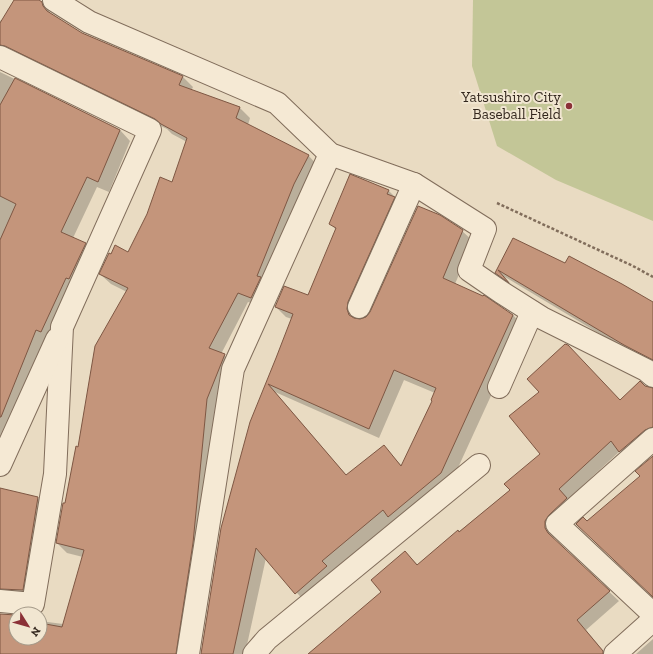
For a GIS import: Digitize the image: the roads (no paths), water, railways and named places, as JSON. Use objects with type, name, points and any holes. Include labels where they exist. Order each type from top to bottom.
[{"type":"street","points":[[54,0],[89,22],[277,103],[330,154],[414,184],[485,229],[469,270],[532,312],[646,370],[653,376]]},
{"type":"street","points":[[0,57],[150,130],[0,465]]},
{"type":"street","points":[[188,654],[234,369],[330,154]]},
{"type":"street","points":[[359,307],[414,184]]},
{"type":"street","points":[[499,386],[532,312]]},
{"type":"street","points":[[0,601],[33,604],[54,474],[62,327]]},
{"type":"street","points":[[653,439],[557,524],[653,614]]},
{"type":"street","points":[[254,654],[267,639],[479,465]]},
{"type":"street","points":[[615,654],[653,620]]},
{"type":"place","name":"Yatsushiro City Baseball Field","points":[[569,106]]}]
